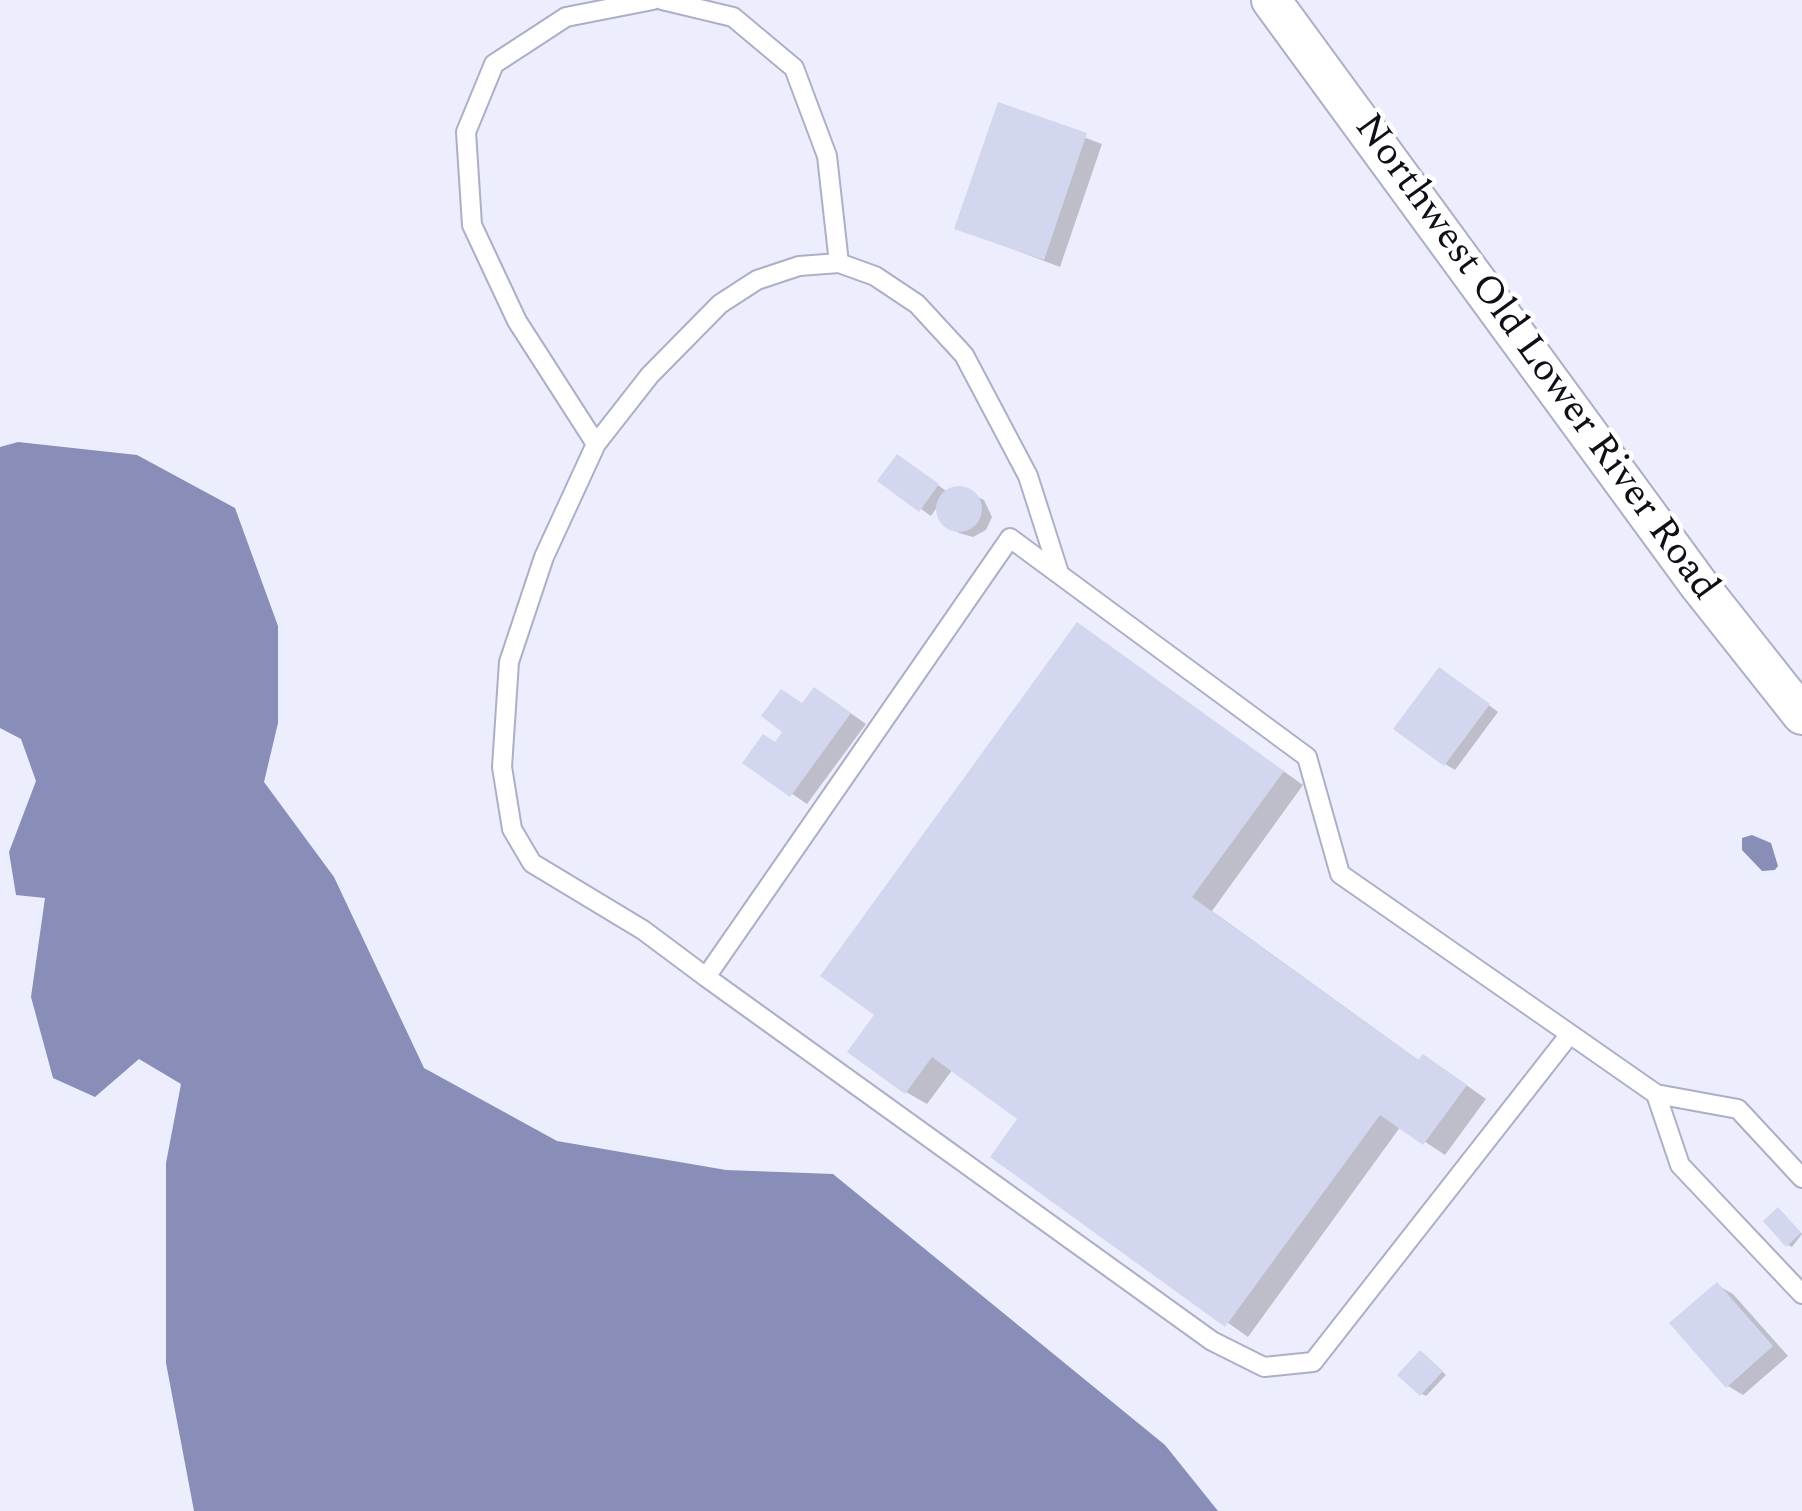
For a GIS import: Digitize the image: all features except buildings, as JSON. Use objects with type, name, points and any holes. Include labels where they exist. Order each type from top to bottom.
[{"type":"street","name":"Northwest Old Lower River Road","points":[[1271,0],[1687,569],[1802,715]]},
{"type":"lane","points":[[596,444],[518,321],[472,226],[466,132],[494,64],[566,16],[653,0]]},
{"type":"lane","points":[[662,0],[733,16],[794,68],[828,156],[839,264]]},
{"type":"lane","points":[[1059,574],[1028,476],[964,355],[917,304],[875,276],[839,264],[799,266],[758,280],[720,304],[650,375],[596,444],[544,558],[509,662],[502,767],[512,829],[532,863],[643,930],[1212,1341],[1264,1367],[1314,1362],[1570,1034]]},
{"type":"lane","points":[[706,977],[1010,538],[1308,757],[1340,874],[1656,1094],[1738,1109],[1802,1178]]},
{"type":"lane","points":[[1656,1094],[1680,1165],[1802,1294]]},
{"type":"water","points":[[18,442],[137,455],[235,508],[278,626],[278,723],[264,782],[334,877],[424,1068],[557,1141],[726,1170],[833,1174],[1165,1445],[1218,1511],[194,1511],[166,1363],[166,1163],[181,1084],[139,1059],[95,1097],[53,1078],[31,997],[45,898],[16,895],[9,852],[36,781],[21,739],[0,728],[0,447]]},
{"type":"water","points":[[1752,835],[1771,843],[1778,866],[1775,870],[1762,871],[1742,850],[1742,838]]}]
